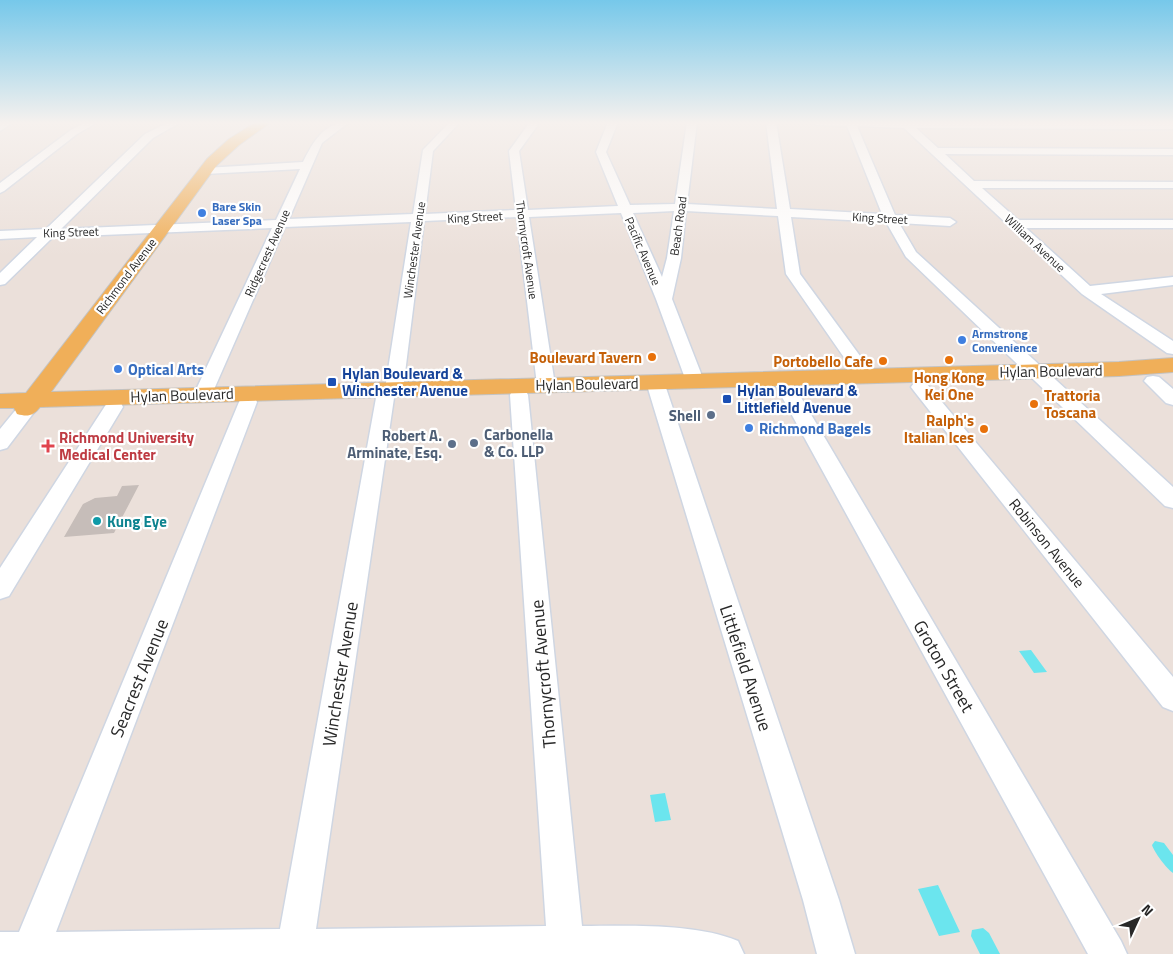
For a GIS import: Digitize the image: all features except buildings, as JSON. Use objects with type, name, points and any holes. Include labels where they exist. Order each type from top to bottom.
[{"type":"main road","name":"Richmond Avenue","points":[[29,405],[209,167]]},
{"type":"main road","name":"Hylan Boulevard","points":[[0,401],[29,405],[114,407],[248,402],[546,385],[656,387],[695,381],[920,387],[1173,365]]},
{"type":"main road","name":"Hylan Boulevard","points":[[0,412],[29,405],[203,394],[519,395],[656,387],[784,383],[866,375],[1163,380]]},
{"type":"street","points":[[0,189],[29,167]]},
{"type":"street","points":[[0,281],[118,167]]},
{"type":"street","points":[[205,171],[282,167]]},
{"type":"street","name":"Ridgecrest Avenue","points":[[203,394],[307,167]]},
{"type":"street","name":"Winchester Avenue","points":[[295,949],[390,394],[426,167]]},
{"type":"street","name":"Thornycroft Avenue","points":[[516,167],[546,385]]},
{"type":"street","name":"Pacific Avenue","points":[[607,167],[664,299],[695,381]]},
{"type":"street","name":"Beach Road","points":[[664,299],[674,258],[686,167]]},
{"type":"street","points":[[777,167],[793,274],[866,375]]},
{"type":"street","points":[[868,167],[890,219],[911,254],[1173,500]]},
{"type":"street","name":"William Avenue","points":[[952,167],[1087,291],[1173,349]]},
{"type":"street","points":[[971,184],[1173,185]]},
{"type":"street","name":"King Street","points":[[0,235],[680,207],[950,222]]},
{"type":"street","points":[[1014,224],[1173,224]]},
{"type":"street","points":[[645,257],[674,258]]},
{"type":"street","points":[[1087,291],[1173,281]]},
{"type":"street","points":[[1163,380],[1173,399]]},
{"type":"street","name":"Groton Street","points":[[784,383],[1108,954]]},
{"type":"street","name":"Littlefield Avenue","points":[[656,387],[818,891],[836,954]]},
{"type":"street","name":"Robinson Avenue","points":[[920,387],[1173,698]]},
{"type":"street","name":"Thornycroft Avenue","points":[[519,395],[566,950]]},
{"type":"street","name":"Seacrest Avenue","points":[[20,952],[248,402]]},
{"type":"street","name":"Richmond Avenue","points":[[0,443],[29,405]]},
{"type":"street","points":[[0,589],[114,407]]},
{"type":"street","points":[[20,952],[295,949],[566,950],[620,944],[688,948],[725,954]]},
{"type":"water","points":[[1031,650],[1047,672],[1034,673],[1019,651]]},
{"type":"water","points":[[665,793],[671,820],[655,822],[650,795]]},
{"type":"water","points":[[1155,841],[1164,843],[1173,855],[1173,873],[1155,852],[1152,845]]},
{"type":"water","points":[[938,885],[960,932],[939,936],[918,889]]},
{"type":"water","points":[[983,928],[989,933],[1000,954],[980,954],[971,936],[972,930]]},
{"type":"place","name":"Bare Skin Laser Spa","points":[[202,213]]},
{"type":"place","name":"Armstrong Convenience","points":[[962,340]]},
{"type":"place","name":"Boulevard Tavern","points":[[652,357]]},
{"type":"place","name":"Hong Kong Kei One","points":[[949,360]]},
{"type":"place","name":"Portobello Cafe","points":[[883,361]]},
{"type":"place","name":"Optical Arts","points":[[118,369]]},
{"type":"place","name":"Hylan Boulevard & Winchester Avenue","points":[[332,382]]},
{"type":"place","name":"Hylan Boulevard & Littlefield Avenue","points":[[727,399]]},
{"type":"place","name":"Trattoria Toscana","points":[[1034,404]]},
{"type":"place","name":"Shell","points":[[711,415]]},
{"type":"place","name":"Richmond Bagels","points":[[749,428]]},
{"type":"place","name":"Ralph's Italian Ices","points":[[984,429]]},
{"type":"place","name":"Carbonella & Co. LLP","points":[[474,443]]},
{"type":"place","name":"Robert A. Arminate, Esq.","points":[[452,444]]},
{"type":"place","name":"Richmond University Medical Center","points":[[48,446]]},
{"type":"place","name":"Kung Eye","points":[[97,521]]}]
